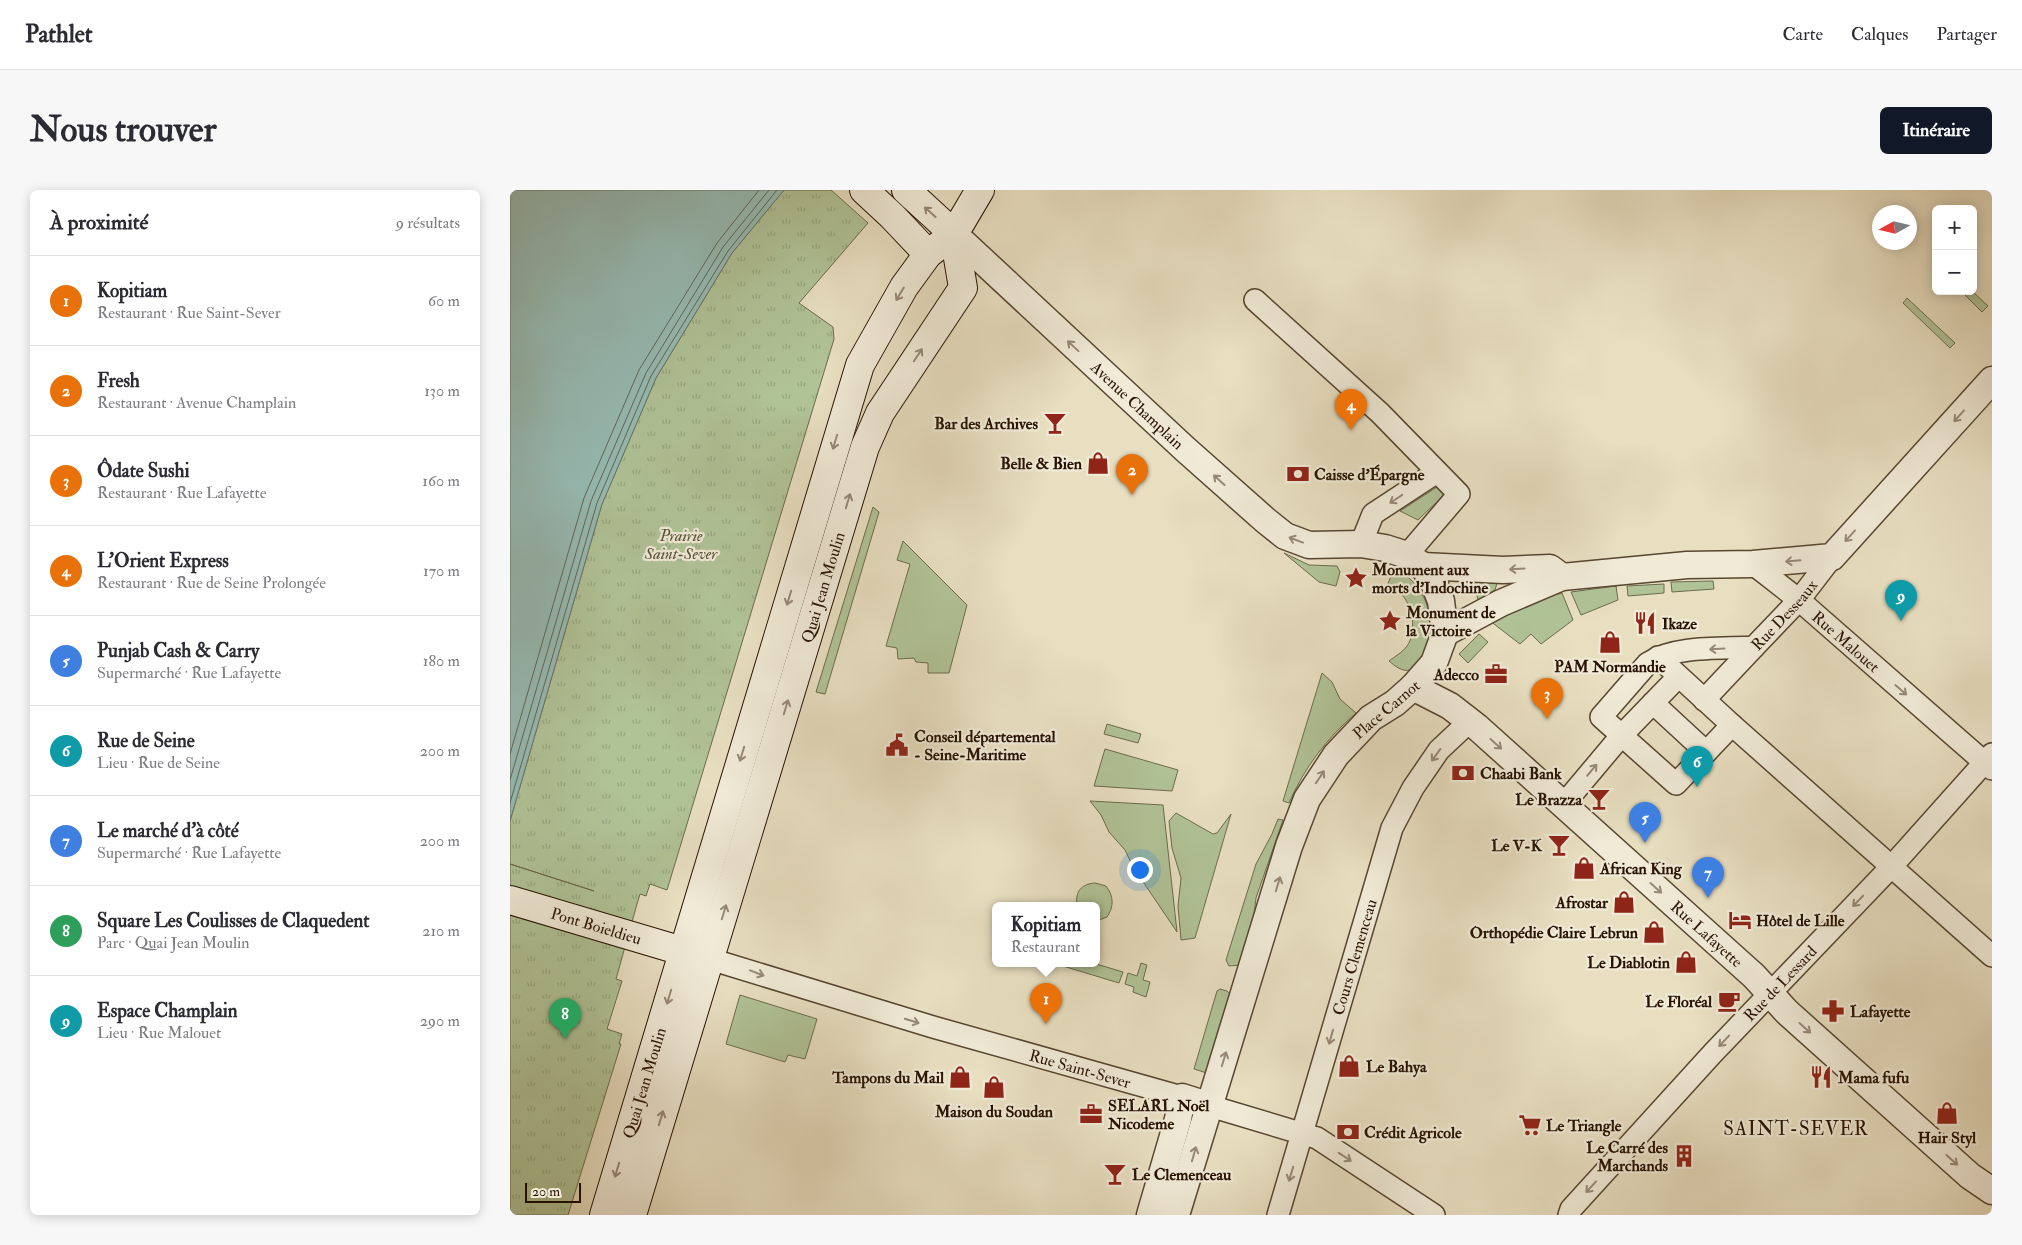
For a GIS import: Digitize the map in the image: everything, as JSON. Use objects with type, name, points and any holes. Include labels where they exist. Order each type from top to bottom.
[{"type":"main road","points":[[906,190],[954,234],[980,190]]},
{"type":"main road","points":[[873,198],[928,254]]},
{"type":"main road","name":"Quai Jean Moulin","points":[[604,1215],[860,365],[904,287],[928,254],[954,234],[962,288],[893,391],[880,413],[865,447],[632,1215]]},
{"type":"main road","points":[[860,365],[893,391]]},
{"type":"main road","points":[[722,822],[750,829]]},
{"type":"main road","name":"Pont Boieldieu","points":[[510,900],[683,951]]},
{"type":"main road","points":[[683,951],[710,959]]},
{"type":"street","name":"Avenue Champlain","points":[[954,234],[1185,449],[1285,536],[1309,544],[1349,544]]},
{"type":"street","points":[[1255,300],[1380,413],[1459,494],[1415,560]]},
{"type":"street","name":"Rue Desseaux","points":[[1621,736],[1601,717],[1648,663],[1671,652],[1754,647],[1799,600],[1832,557],[1992,380]]},
{"type":"street","points":[[1349,544],[1373,514],[1437,472]]},
{"type":"street","points":[[1349,544],[1385,548],[1415,560],[1503,570],[1550,568],[1562,577]]},
{"type":"street","points":[[1445,633],[1501,603],[1562,577],[1687,564],[1753,564],[1832,557]]},
{"type":"street","name":"Place Carnot","points":[[1210,1106],[1306,799],[1336,755],[1371,718],[1394,703],[1434,663],[1445,633],[1441,601],[1434,583],[1415,560]]},
{"type":"street","name":"Rue Malouet","points":[[1753,564],[1799,600],[1989,762]]},
{"type":"street","points":[[1704,700],[1754,647]]},
{"type":"street","points":[[1658,657],[1732,726],[1992,956]]},
{"type":"street","points":[[1564,805],[1621,736],[1678,677]]},
{"type":"street","name":"Rue Lafayette","points":[[1413,686],[1450,706],[1470,721],[1754,976],[1787,1012],[1970,1176],[1991,1188]]},
{"type":"street","points":[[1653,703],[1706,752]]},
{"type":"street","name":"Cours Clemenceau","points":[[1278,1215],[1392,828],[1413,788],[1440,750],[1470,721]]},
{"type":"street","points":[[1621,736],[1676,784],[1732,726]]},
{"type":"street","name":"Rue de Lessard","points":[[1569,1215],[1571,1209],[1700,1067],[1989,762]]},
{"type":"street","name":"Rue Saint-Sever","points":[[710,959],[933,1027],[1182,1097],[1317,1138],[1434,1215]]},
{"type":"street","points":[[1150,1215],[1178,1119],[1182,1097]]},
{"type":"street","points":[[1176,1215],[1210,1106]]},
{"type":"green space","name":"Prairie Saint-Sever","points":[[784,190],[831,190],[868,223],[799,303],[833,327],[834,339],[667,890],[650,884],[646,896],[640,894],[616,979],[622,981],[607,1029],[622,1034],[619,1044],[621,1044],[568,1215],[510,1215],[510,821],[602,504],[656,378],[732,253]]},
{"type":"green space","points":[[1965,295],[1976,295],[1988,306],[1982,312]]},
{"type":"green space","points":[[1907,298],[1955,343],[1950,348],[1903,303]]},
{"type":"green space","points":[[1437,487],[1441,487],[1444,491],[1443,496],[1418,520],[1400,511]]},
{"type":"green space","points":[[873,507],[879,512],[825,694],[816,692]]},
{"type":"green space","points":[[903,541],[967,605],[949,673],[928,673],[928,663],[916,662],[914,658],[898,659],[897,648],[886,646],[910,564],[897,560]]},
{"type":"green space","points":[[1284,553],[1309,565],[1337,566],[1340,572],[1336,586],[1319,582]]},
{"type":"green space","points":[[1394,569],[1413,582],[1426,602],[1429,613],[1430,625],[1426,648],[1410,670],[1396,667],[1389,661],[1407,646],[1413,626],[1411,612],[1405,599],[1387,586]]},
{"type":"green space","points":[[1473,580],[1497,583],[1495,590],[1478,600]]},
{"type":"green space","points":[[1713,581],[1714,589],[1672,592],[1671,582]]},
{"type":"green space","points":[[1664,584],[1664,593],[1628,596],[1627,586]]},
{"type":"green space","points":[[1616,586],[1618,600],[1581,615],[1571,592]]},
{"type":"green space","points":[[1562,593],[1573,620],[1541,644],[1531,634],[1520,644],[1490,621],[1541,598]]},
{"type":"green space","points":[[1479,634],[1488,642],[1468,663],[1459,654]]},
{"type":"green space","points":[[1322,673],[1332,682],[1340,699],[1356,713],[1317,754],[1289,803],[1283,801]]},
{"type":"green space","points":[[1107,724],[1141,734],[1138,743],[1104,734]]},
{"type":"green space","points":[[1105,749],[1178,770],[1172,791],[1094,786]]},
{"type":"green space","points":[[1090,801],[1163,805],[1177,932],[1133,867],[1125,850],[1109,832],[1101,815]]},
{"type":"green space","points":[[1176,813],[1213,834],[1217,833],[1231,814],[1195,938],[1181,940],[1178,906],[1181,878],[1172,848],[1169,821]]},
{"type":"green space","points":[[1278,819],[1283,820],[1256,898],[1255,930],[1241,965],[1229,966],[1226,960],[1256,864]]},
{"type":"green space","points":[[1095,883],[1106,886],[1111,894],[1111,909],[1107,917],[1100,920],[1100,902],[1077,902],[1080,890]]},
{"type":"green space","points":[[1141,963],[1147,965],[1143,980],[1150,982],[1146,997],[1133,992],[1134,987],[1125,984],[1128,973],[1137,976]]},
{"type":"green space","points":[[1100,965],[1123,972],[1119,983],[1066,967],[1100,967]]},
{"type":"green space","points":[[1220,989],[1227,991],[1231,995],[1210,1074],[1194,1069],[1217,991]]},
{"type":"green space","points":[[740,995],[817,1019],[805,1059],[788,1055],[785,1062],[726,1044]]},
{"type":"water","points":[[510,190],[784,190],[732,253],[656,378],[602,504],[510,821]]},
{"type":"place","name":"Bar des Archives","points":[[1055,423]]},
{"type":"place","name":"L'Orient Express","points":[[1351,430]]},
{"type":"place","name":"Belle & Bien","points":[[1098,463]]},
{"type":"place","name":"Caisse d'Épargne","points":[[1298,474]]},
{"type":"place","name":"Fresh","points":[[1132,495]]},
{"type":"place","name":"Monument aux morts d'Indochine","points":[[1356,578]]},
{"type":"place","name":"Monument de la Victoire","points":[[1390,621]]},
{"type":"place","name":"Espace Champlain","points":[[1901,621]]},
{"type":"place","name":"Ikaze","points":[[1645,623]]},
{"type":"place","name":"PAM Normandie","points":[[1610,642]]},
{"type":"place","name":"Adecco","points":[[1496,674]]},
{"type":"place","name":"Ôdate Sushi","points":[[1547,719]]},
{"type":"place","name":"Conseil départemental - Seine-Maritime","points":[[897,745]]},
{"type":"place","name":"Chaabi Bank","points":[[1463,773]]},
{"type":"place","name":"Rue de Seine","points":[[1697,787]]},
{"type":"place","name":"Le Brazza","points":[[1599,799]]},
{"type":"place","name":"Punjab Cash & Carry","points":[[1645,843]]},
{"type":"place","name":"Le V-K","points":[[1559,845]]},
{"type":"place","name":"African King","points":[[1584,868]]},
{"type":"place","name":"Le marché d'à côté","points":[[1708,898]]},
{"type":"place","name":"Afrostar","points":[[1624,902]]},
{"type":"place","name":"Hôtel de Lille","points":[[1740,920]]},
{"type":"place","name":"Orthopédie Claire Lebrun","points":[[1654,932]]},
{"type":"place","name":"Le Diablotin","points":[[1686,962]]},
{"type":"place","name":"Le Floréal","points":[[1729,1001]]},
{"type":"place","name":"Lafayette","points":[[1833,1011]]},
{"type":"place","name":"Kopitiam","points":[[1046,1024]]},
{"type":"place","name":"Square Les Coulisses de Claquedent","points":[[565,1039]]},
{"type":"place","name":"Le Bahya","points":[[1349,1066]]},
{"type":"place","name":"Tampons du Mail","points":[[960,1077]]},
{"type":"place","name":"Mama fufu","points":[[1821,1077]]},
{"type":"place","name":"Maison du Soudan","points":[[994,1087]]},
{"type":"place","name":"Hair Styl","points":[[1947,1113]]},
{"type":"place","name":"SELARL Noël Nicodeme","points":[[1091,1114]]},
{"type":"place","name":"Le Triangle","points":[[1530,1125]]},
{"type":"place","name":"Crédit Agricole","points":[[1348,1132]]},
{"type":"place","name":"Le Carré des Marchands","points":[[1684,1156]]},
{"type":"place","name":"Le Clemenceau","points":[[1115,1174]]},
{"type":"district","name":"SAINT-SEVER","points":[[1796,1128]]}]
